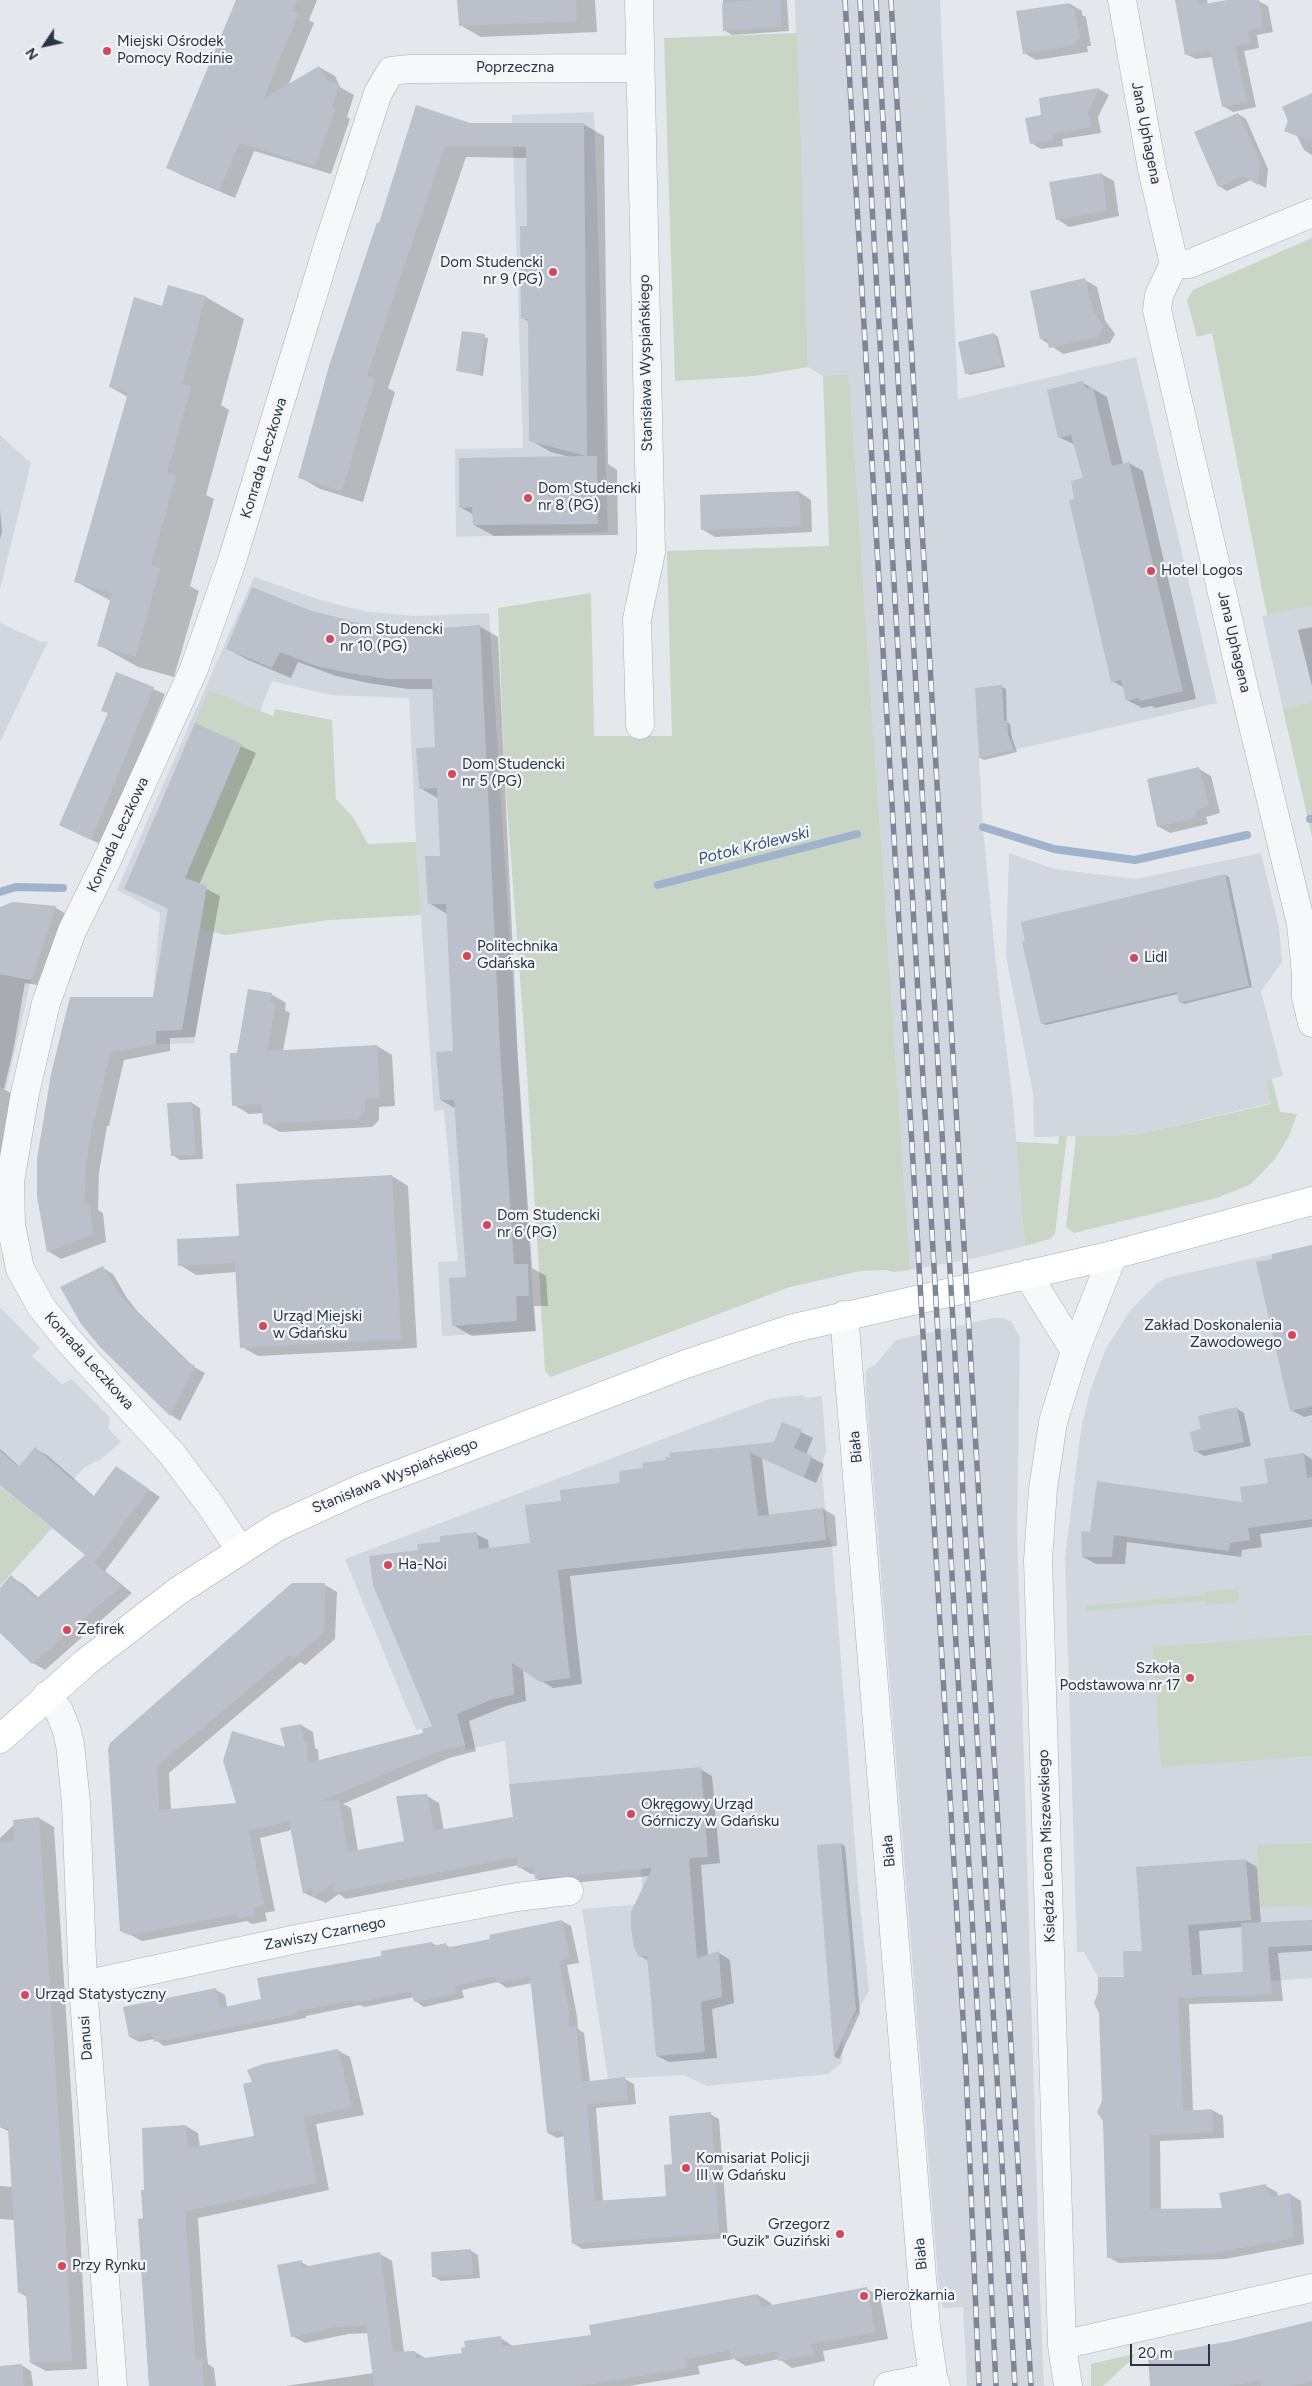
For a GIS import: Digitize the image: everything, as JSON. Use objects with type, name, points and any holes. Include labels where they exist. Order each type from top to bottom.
[{"type":"main road","points":[[844,1315],[1113,1255],[1312,1202]]},
{"type":"main road","name":"Stanisława Wyspiańskiego","points":[[0,1739],[47,1695],[148,1612],[240,1550],[311,1510],[387,1477],[747,1342],[844,1315]]},
{"type":"street","name":"Stanisława Wyspiańskiego","points":[[639,0],[651,552],[637,619],[640,726]]},
{"type":"street","name":"Jana Uphagena","points":[[1122,0],[1152,169],[1174,264],[1159,295],[1157,310],[1301,924],[1306,973],[1306,997],[1312,1023]]},
{"type":"street","name":"Poprzeczna","points":[[391,72],[410,69],[640,68]]},
{"type":"street","name":"Konrada Leczkowa","points":[[240,1550],[211,1506],[172,1454],[67,1339],[42,1308],[20,1269],[11,1225],[10,1182],[25,1093],[46,1003],[72,931],[194,669],[231,564],[330,240],[378,93],[391,72]]},
{"type":"street","points":[[1174,264],[1189,264],[1312,213]]},
{"type":"street","name":"Księdza Leona Miszewskiego","points":[[1068,2386],[1062,2345],[1038,1560],[1043,1488],[1053,1422],[1075,1351],[1113,1255]]},
{"type":"street","points":[[1027,1274],[1075,1351]]},
{"type":"street","name":"Biała","points":[[844,1315],[926,2327],[934,2382]]},
{"type":"street","name":"Danusi","points":[[47,1695],[59,1711],[66,1728],[70,1744],[76,1803],[83,1985],[113,2386]]},
{"type":"street","name":"Zawiszy Czarnego","points":[[83,1985],[301,1938],[518,1896],[568,1890]]},
{"type":"street","points":[[1062,2345],[1312,2288]]},
{"type":"street","points":[[888,2386],[934,2382]]},
{"type":"shaded area","points":[[795,0],[940,0],[958,399],[1136,357],[1217,703],[979,758],[983,827],[996,965],[1013,1103],[1025,1246],[976,1258],[910,1270],[849,374],[823,376],[808,367]]},
{"type":"shaded area","points":[[594,112],[608,532],[456,537],[455,449],[523,448],[512,115]]},
{"type":"shaded area","points":[[0,435],[31,463],[0,589]]},
{"type":"shaded area","name":"Politechnika Gdańska","points":[[254,577],[323,601],[368,612],[417,616],[489,613],[535,1331],[442,1336],[438,1262],[458,1261],[444,1110],[434,1111],[416,842],[409,698],[331,695],[272,681],[196,872],[222,884],[194,1043],[156,1044],[153,997],[160,913],[117,890]]},
{"type":"shaded area","points":[[1312,606],[1312,702],[1283,709],[1262,616]]},
{"type":"shaded area","points":[[0,623],[42,642],[48,641],[0,742]]},
{"type":"shaded area","points":[[1009,853],[1054,869],[1136,879],[1261,853],[1279,928],[1282,962],[1261,991],[1283,1076],[1267,1080],[1271,1103],[1135,1135],[1034,1137],[1033,1093],[1006,956]]},
{"type":"shaded area","points":[[0,974],[31,980],[6,1089],[0,1087]]},
{"type":"shaded area","points":[[1312,1245],[1312,1978],[1271,1981],[1272,1995],[1194,1998],[1192,1975],[1098,1977],[1084,1952],[1077,1952],[1065,1557],[1081,1430],[1089,1395],[1106,1348],[1130,1311],[1157,1283],[1166,1278]]},
{"type":"shaded area","points":[[0,1307],[40,1348],[32,1356],[62,1384],[72,1379],[110,1418],[108,1428],[121,1442],[101,1459],[85,1467],[38,1518],[0,1487]]},
{"type":"shaded area","points":[[993,1318],[1003,1318],[1012,1322],[1020,1338],[1017,1528],[1044,2386],[967,2386],[963,2307],[944,2308],[940,2302],[866,1388],[866,1370],[875,1365],[896,1340]]},
{"type":"shaded area","points":[[803,1395],[805,1398],[822,1396],[826,1451],[823,1460],[823,1483],[827,1534],[832,1544],[858,1884],[869,1991],[843,2038],[842,2063],[828,2074],[707,2086],[684,2075],[608,2079],[582,1909],[643,1904],[641,1869],[571,1874],[535,1881],[537,1878],[535,1867],[518,1868],[505,1741],[466,1750],[458,1720],[416,1730],[345,1559],[769,1399]]},
{"type":"green space","points":[[797,33],[808,367],[754,376],[675,381],[664,38]]},
{"type":"green space","points":[[1312,238],[1312,606],[1267,615],[1212,333],[1197,337],[1187,300],[1193,290]]},
{"type":"green space","points":[[849,374],[910,1270],[893,1272],[886,1270],[860,1271],[790,1287],[551,1377],[545,1371],[526,1057],[505,779],[498,608],[591,593],[594,736],[672,736],[667,551],[829,546],[823,376]]},
{"type":"green space","points":[[209,690],[273,716],[275,709],[332,720],[336,799],[353,817],[368,844],[416,842],[421,915],[329,920],[226,935],[201,929],[207,886],[185,878],[242,744],[195,723]]},
{"type":"green space","points":[[1312,702],[1312,837],[1283,709]]},
{"type":"green space","points":[[1272,1079],[1280,1112],[1297,1114],[1289,1136],[1275,1159],[1251,1184],[1217,1198],[1074,1233],[1066,1227],[1076,1136],[1135,1135],[1271,1104],[1266,1080]]},
{"type":"green space","points":[[1059,1136],[1067,1136],[1055,1234],[1050,1239],[1025,1246],[1016,1142],[1058,1144]]},
{"type":"green space","points":[[0,1487],[52,1528],[0,1586]]},
{"type":"green space","points":[[1238,1589],[1239,1602],[1206,1605],[1205,1601],[1087,1611],[1086,1606],[1205,1595],[1205,1592]]},
{"type":"green space","points":[[1312,1635],[1312,1756],[1161,1767],[1153,1647]]},
{"type":"green space","points":[[1312,1843],[1312,1905],[1260,1907],[1257,1845]]},
{"type":"green space","points":[[1134,2354],[1134,2357],[1103,2386],[1091,2386],[1091,2364]]},
{"type":"building","points":[[236,0],[298,0],[293,11],[299,13],[263,99],[319,66],[327,81],[339,84],[332,108],[335,109],[315,166],[239,143],[220,190],[166,168]]},
{"type":"building","points":[[457,0],[576,0],[577,21],[459,26]]},
{"type":"building","points":[[780,0],[781,27],[723,31],[722,3]]},
{"type":"building","points":[[1175,0],[1198,0],[1199,5],[1227,0],[1259,0],[1263,27],[1248,30],[1250,43],[1235,46],[1247,102],[1222,107],[1210,50],[1185,55]]},
{"type":"building","points":[[1070,3],[1071,9],[1074,8],[1080,39],[1076,40],[1076,45],[1023,54],[1016,11]]},
{"type":"building","points":[[1099,88],[1088,111],[1091,127],[1052,134],[1053,140],[1030,144],[1025,118],[1041,115],[1039,98]]},
{"type":"building","points":[[1312,93],[1312,141],[1284,131],[1288,121],[1282,107]]},
{"type":"building","points":[[416,105],[470,123],[584,123],[587,456],[597,456],[598,524],[473,525],[472,507],[459,508],[459,458],[586,456],[529,441],[528,319],[521,319],[520,226],[527,226],[526,147],[445,146],[367,376],[375,379],[342,491],[298,478],[329,366],[377,222],[379,223]]},
{"type":"building","points":[[1238,113],[1260,161],[1258,185],[1243,176],[1218,187],[1194,132]]},
{"type":"building","points":[[1102,173],[1107,210],[1056,220],[1049,182]]},
{"type":"building","points":[[1085,278],[1093,311],[1103,326],[1098,337],[1049,348],[1047,338],[1040,339],[1030,291]]},
{"type":"building","points":[[168,285],[206,296],[182,384],[191,387],[167,473],[176,476],[151,565],[160,568],[136,656],[97,646],[112,593],[74,582],[128,393],[109,387],[134,297],[162,306]]},
{"type":"building","points":[[462,331],[485,334],[479,375],[456,371]]},
{"type":"building","points":[[994,333],[1002,365],[965,374],[958,342]]},
{"type":"building","points":[[1083,381],[1086,389],[1093,387],[1112,466],[1129,462],[1183,691],[1140,701],[1139,698],[1126,701],[1121,680],[1111,682],[1069,500],[1074,499],[1071,481],[1083,478],[1071,435],[1058,438],[1047,390]]},
{"type":"building","points":[[799,491],[801,526],[701,530],[700,495]]},
{"type":"building","points":[[252,587],[309,610],[367,625],[393,629],[430,629],[480,625],[500,1048],[514,1264],[528,1264],[529,1296],[516,1296],[517,1321],[452,1326],[449,1278],[466,1277],[454,1100],[440,1100],[436,1052],[453,1051],[446,904],[428,904],[425,856],[440,856],[437,788],[419,789],[416,748],[435,747],[432,679],[388,679],[349,673],[316,666],[280,652],[272,668],[226,649]]},
{"type":"building","points":[[116,672],[154,687],[91,840],[59,825],[108,713],[101,711]]},
{"type":"building","points":[[1002,685],[1004,721],[1007,721],[1008,735],[1014,750],[979,758],[975,688]]},
{"type":"building","points":[[195,723],[242,744],[185,878],[207,886],[182,1030],[156,1031],[156,1044],[110,1052],[95,1119],[93,1119],[86,1165],[84,1203],[90,1204],[93,1234],[47,1252],[37,1197],[37,1159],[51,1074],[70,997],[153,997],[168,908],[124,889]]},
{"type":"building","points":[[1199,767],[1209,806],[1195,810],[1196,817],[1157,827],[1147,779]]},
{"type":"building","name":"Lidl","points":[[1225,874],[1249,986],[1179,1003],[1177,992],[1041,1024],[1022,942],[1025,941],[1021,922]]},
{"type":"building","points":[[13,902],[56,906],[31,980],[0,974],[0,907]]},
{"type":"building","points":[[248,989],[272,993],[270,1002],[276,1003],[267,1051],[377,1045],[380,1098],[364,1099],[365,1111],[357,1119],[263,1124],[262,1104],[232,1106],[230,1053],[237,1053]]},
{"type":"building","points":[[192,1102],[196,1155],[171,1156],[167,1103]]},
{"type":"building","points":[[392,1175],[401,1339],[240,1348],[235,1263],[178,1266],[177,1239],[239,1236],[236,1184]]},
{"type":"building","name":"Zakład Doskonalenia Zawodowego","points":[[1312,1245],[1312,1406],[1290,1411],[1256,1262],[1272,1259],[1272,1254]]},
{"type":"building","points":[[103,1266],[117,1291],[128,1304],[186,1361],[195,1366],[170,1416],[101,1348],[81,1324],[60,1287]]},
{"type":"building","points":[[1237,1407],[1244,1442],[1194,1452],[1190,1432],[1201,1429],[1198,1416]]},
{"type":"building","points":[[782,1422],[802,1430],[794,1448],[812,1456],[804,1477],[750,1453],[758,1516],[823,1508],[826,1540],[558,1570],[570,1678],[540,1682],[512,1663],[514,1695],[493,1699],[457,1714],[465,1745],[436,1752],[322,1801],[339,1800],[348,1852],[404,1841],[396,1796],[427,1794],[434,1831],[513,1817],[509,1784],[701,1767],[708,1857],[689,1858],[697,1958],[719,1951],[722,1997],[701,2002],[705,2052],[656,2056],[647,1956],[639,1957],[634,1948],[631,1926],[631,1912],[652,1868],[535,1879],[533,1867],[518,1868],[517,1857],[333,1893],[334,1883],[313,1897],[312,1888],[303,1894],[289,1821],[249,1831],[264,1905],[254,1907],[255,1915],[239,1918],[236,1914],[129,1935],[120,1931],[108,1749],[110,1743],[292,1583],[325,1583],[324,1632],[293,1659],[289,1655],[157,1766],[159,1810],[236,1803],[223,1761],[232,1731],[285,1747],[280,1728],[301,1724],[304,1742],[307,1742],[308,1763],[423,1733],[422,1729],[432,1726],[373,1585],[369,1556],[418,1550],[417,1544],[440,1542],[440,1536],[477,1532],[479,1549],[530,1543],[525,1505],[561,1501],[560,1490],[620,1483],[619,1471],[643,1468],[642,1463],[666,1460],[665,1457],[670,1457],[669,1453],[774,1442]]},
{"type":"building","points":[[35,1447],[93,1497],[116,1466],[149,1489],[94,1563],[121,1586],[32,1664],[0,1633],[0,1588],[11,1575],[36,1599],[85,1555],[0,1485],[0,1451],[19,1467]]},
{"type":"building","points":[[1304,1453],[1307,1478],[1312,1477],[1312,1519],[1248,1528],[1250,1540],[1230,1543],[1229,1551],[1114,1535],[1112,1557],[1082,1557],[1081,1531],[1090,1532],[1097,1481],[1242,1502],[1240,1487],[1268,1483],[1264,1459]]},
{"type":"building","points":[[39,1817],[65,2220],[72,2361],[30,2363],[26,2292],[18,2293],[8,2128],[0,2127],[0,1842],[15,1841],[13,1820]]},
{"type":"building","points":[[841,1843],[856,2010],[834,2057],[817,1845]]},
{"type":"building","points":[[1246,1859],[1251,1920],[1188,1925],[1192,1975],[1243,1972],[1241,1923],[1312,1920],[1312,1945],[1268,1947],[1272,1995],[1178,1998],[1183,2111],[1212,2109],[1213,2132],[1150,2135],[1150,2209],[1222,2208],[1219,2193],[1266,2184],[1269,2197],[1290,2193],[1294,2238],[1213,2253],[1107,2258],[1103,2121],[1097,2112],[1102,2101],[1099,2013],[1094,2003],[1098,1993],[1098,1977],[1124,1977],[1123,1951],[1142,1951],[1136,1867]]},
{"type":"building","points":[[562,1920],[570,1958],[559,1961],[569,2010],[569,2027],[576,2026],[582,2082],[625,2077],[628,2100],[587,2104],[595,2201],[666,2196],[664,2165],[672,2164],[669,2116],[711,2112],[719,2233],[572,2244],[563,2130],[547,2133],[530,1976],[497,1983],[496,1976],[454,1986],[456,1994],[414,2002],[411,1991],[354,2003],[353,2000],[297,2011],[297,2014],[154,2042],[152,2033],[129,2037],[123,2007],[216,1988],[220,2008],[261,1999],[257,1978],[381,1956],[381,1951],[432,1942],[433,1946],[446,1943],[446,1948],[490,1939],[489,1935]]},
{"type":"building","points":[[338,2049],[352,2108],[304,2117],[317,2183],[185,2211],[196,2360],[202,2359],[204,2386],[149,2386],[138,2219],[143,2218],[141,2190],[144,2190],[142,2128],[186,2125],[188,2148],[254,2136],[243,2084],[252,2082],[247,2070],[263,2064]]},
{"type":"building","points":[[471,2249],[473,2274],[432,2277],[431,2252]]},
{"type":"building","points":[[380,2252],[393,2352],[415,2351],[416,2359],[462,2353],[461,2348],[465,2347],[464,2341],[501,2336],[502,2347],[591,2335],[589,2325],[758,2294],[761,2307],[867,2287],[875,2332],[811,2344],[813,2355],[778,2361],[777,2351],[732,2359],[730,2350],[686,2359],[687,2368],[580,2386],[374,2386],[366,2325],[335,2327],[291,2337],[277,2265],[302,2260],[303,2267]]},
{"type":"building","points":[[1312,2321],[1312,2381],[1292,2386],[1261,2386],[1260,2380],[1228,2386],[1150,2386],[1148,2356],[1231,2341]]},
{"type":"building","points":[[22,2364],[24,2386],[0,2386],[0,2366]]},
{"type":"waterway","name":"Potok Królewski","points":[[983,827],[1054,849],[1135,860],[1247,835]]},
{"type":"waterway","name":"Potok Królewski","points":[[658,885],[857,834]]},
{"type":"waterway","name":"Potok Królewski","points":[[0,892],[16,887],[63,888]]},
{"type":"railway","points":[[845,0],[966,2069],[979,2386]]},
{"type":"railway","points":[[860,0],[981,2071],[996,2386]]},
{"type":"railway","points":[[876,0],[1015,2386]]},
{"type":"railway","points":[[891,0],[1031,2386]]},
{"type":"place","name":"Miejski Ośrodek Pomocy Rodzinie","points":[[107,51]]},
{"type":"place","name":"Dom Studencki nr 9 (PG)","points":[[553,272]]},
{"type":"place","name":"Dom Studencki nr 8 (PG)","points":[[528,498]]},
{"type":"place","name":"Hotel Logos","points":[[1151,571]]},
{"type":"place","name":"Dom Studencki nr 10 (PG)","points":[[330,639]]},
{"type":"place","name":"Dom Studencki nr 5 (PG)","points":[[452,774]]},
{"type":"place","name":"Politechnika Gdańska","points":[[467,956]]},
{"type":"place","name":"Lidl","points":[[1134,958]]},
{"type":"place","name":"Dom Studencki nr 6 (PG)","points":[[487,1225]]},
{"type":"place","name":"Urząd Miejski w Gdańsku","points":[[263,1326]]},
{"type":"place","name":"Zakład Doskonalenia Zawodowego","points":[[1292,1335]]},
{"type":"place","name":"Ha-Noi","points":[[388,1565]]},
{"type":"place","name":"Zefirek","points":[[67,1630]]},
{"type":"place","name":"Szkoła Podstawowa nr 17","points":[[1190,1678]]},
{"type":"place","name":"Okręgowy Urząd Górniczy w Gdańsku","points":[[631,1814]]},
{"type":"place","name":"Urząd Statystyczny","points":[[25,1995]]},
{"type":"place","name":"Komisariat Policji III w Gdańsku","points":[[686,2168]]},
{"type":"place","name":"Grzegorz \"Guzik\" Guziński","points":[[840,2234]]},
{"type":"place","name":"Przy Rynku","points":[[62,2266]]},
{"type":"place","name":"Pierożkarnia","points":[[864,2296]]}]
